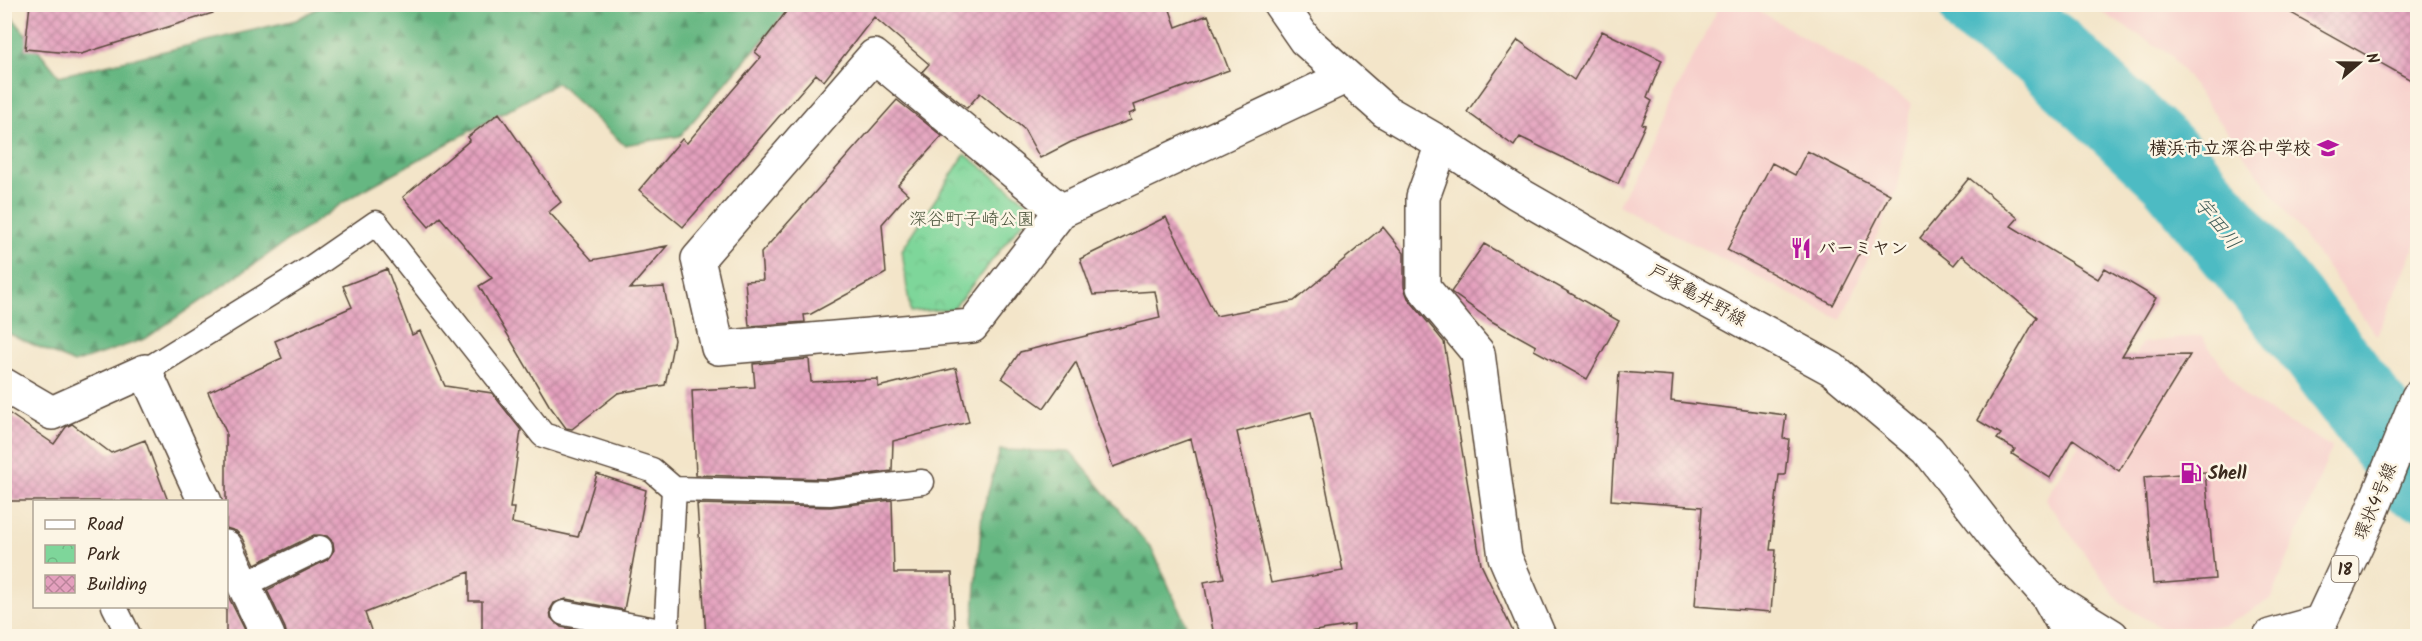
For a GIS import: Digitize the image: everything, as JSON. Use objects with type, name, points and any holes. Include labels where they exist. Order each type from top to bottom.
[{"type":"street","name":"戸塚亀井野線","points":[[1280,4],[1305,40],[1385,111],[1538,205],[1832,369],[1928,450],[1998,540],[2047,595],[2070,636]]},
{"type":"street","points":[[1061,211],[874,56],[698,259],[718,348],[972,326],[1061,211],[1345,77]]},
{"type":"street","points":[[1442,144],[1423,197],[1423,287],[1478,353],[1505,557],[1539,636]]},
{"type":"street","points":[[4,385],[52,413],[145,371],[205,500]]},
{"type":"street","name":"環状4号線","points":[[2317,629],[2370,516],[2418,397]]},
{"type":"street","points":[[228,551],[268,636]]},
{"type":"street","points":[[2047,595],[2112,636]]},
{"type":"street","points":[[2270,636],[2317,629]]},
{"type":"lane","points":[[145,371],[308,270],[375,223],[543,435],[652,470],[674,489],[830,493],[922,482]]},
{"type":"lane","points":[[564,613],[666,634],[674,489]]},
{"type":"lane","points":[[244,585],[320,548]]},
{"type":"lane","points":[[115,608],[129,636]]},
{"type":"shaded area","points":[[1720,5],[1750,5],[1911,103],[1898,188],[1841,320],[1618,205]]},
{"type":"shaded area","name":"横浜市立深谷中学校","points":[[2090,5],[2417,5],[2417,241],[2377,336],[2171,55]]},
{"type":"shaded area","name":"Shell","points":[[2201,336],[2245,397],[2332,447],[2272,598],[2224,626],[2161,628],[2120,603],[2045,499],[2142,343]]},
{"type":"green space","points":[[323,5],[793,5],[680,136],[624,145],[557,83],[353,196],[145,339],[74,363],[5,332],[4,7],[59,76],[296,20]]},
{"type":"green space","name":"深谷町子崎公園","points":[[965,154],[1034,208],[953,309],[910,312],[902,250]]},
{"type":"green space","points":[[1000,450],[1071,452],[1153,551],[1191,636],[972,636],[982,514]]},
{"type":"building","points":[[30,4],[212,4],[213,13],[81,54],[25,49]]},
{"type":"building","points":[[792,4],[1168,4],[1176,27],[1208,15],[1229,70],[1134,105],[1136,111],[1129,114],[1131,120],[1071,142],[1040,158],[1024,129],[980,93],[967,108],[922,72],[929,64],[874,17],[824,81],[816,74],[683,227],[639,190],[682,139],[687,143],[761,57],[755,52]]},
{"type":"building","points":[[2275,4],[2418,4],[2418,84]]},
{"type":"building","points":[[1602,31],[1662,60],[1647,98],[1652,101],[1642,124],[1645,125],[1618,184],[1520,137],[1514,146],[1467,112],[1518,40],[1574,80]]},
{"type":"building","points":[[897,100],[942,136],[898,185],[908,194],[882,224],[886,273],[811,314],[804,315],[805,322],[749,326],[745,281],[763,280],[761,253]]},
{"type":"building","points":[[499,113],[561,202],[549,212],[592,260],[667,246],[630,289],[664,287],[674,340],[665,385],[618,393],[572,429],[566,428],[549,405],[479,286],[492,278],[440,217],[429,227],[403,197],[470,140],[468,137]]},
{"type":"building","points":[[1807,151],[1890,194],[1833,305],[1727,250],[1772,163],[1795,175]]},
{"type":"building","points":[[1969,178],[2018,218],[2011,226],[2098,279],[2105,268],[2156,298],[2122,356],[2190,355],[2119,471],[2073,439],[2050,478],[2012,454],[2015,449],[1997,439],[2001,434],[1977,420],[2037,317],[1962,255],[1954,265],[1920,238]]},
{"type":"building","points":[[1166,217],[1216,316],[1294,301],[1383,227],[1404,253],[1404,287],[1408,298],[1444,342],[1481,564],[1515,636],[1353,636],[1354,625],[1283,636],[1214,636],[1204,582],[1224,578],[1195,451],[1193,452],[1190,439],[1113,467],[1076,362],[1044,408],[1002,378],[1020,352],[1160,318],[1155,291],[1093,295],[1080,259]],"holes":[[[1311,412],[1343,571],[1271,583],[1237,432]]]},
{"type":"building","points":[[1484,244],[1619,321],[1587,379],[1534,350],[1536,346],[1493,322],[1451,292]]},
{"type":"building","points":[[387,269],[412,335],[420,331],[445,386],[492,393],[521,430],[510,508],[514,508],[512,523],[578,537],[597,474],[646,490],[624,610],[566,599],[554,603],[550,610],[551,618],[561,627],[612,636],[482,636],[482,601],[469,601],[469,572],[365,613],[373,636],[287,636],[267,590],[327,560],[334,550],[333,542],[327,536],[314,535],[255,564],[243,538],[236,531],[228,529],[226,432],[208,392],[282,358],[275,341],[352,307],[343,286]]},
{"type":"building","points":[[809,359],[811,382],[878,379],[878,387],[956,368],[969,422],[893,441],[892,471],[829,479],[696,475],[692,390],[755,387],[753,364]]},
{"type":"building","points":[[1619,372],[1673,376],[1671,401],[1786,415],[1783,438],[1789,439],[1785,475],[1779,475],[1770,550],[1776,550],[1771,612],[1695,606],[1702,507],[1611,500]]},
{"type":"building","points":[[4,410],[54,444],[66,427],[72,424],[111,453],[145,440],[168,500],[33,500],[4,501]]},
{"type":"building","points":[[2205,472],[2215,579],[2153,584],[2144,477]]},
{"type":"building","points":[[892,500],[894,573],[952,573],[955,636],[706,636],[697,504],[830,507]]},
{"type":"building","points":[[228,596],[248,636],[226,636],[226,608],[228,608]]},
{"type":"waterway","name":"宇田川","points":[[1980,4],[2047,51],[2175,171],[2321,349],[2418,478]]},
{"type":"place","name":"横浜市立深谷中学校","points":[[2328,148]]},
{"type":"place","name":"バーミヤン","points":[[1801,248]]},
{"type":"place","name":"Shell","points":[[2191,473]]}]
